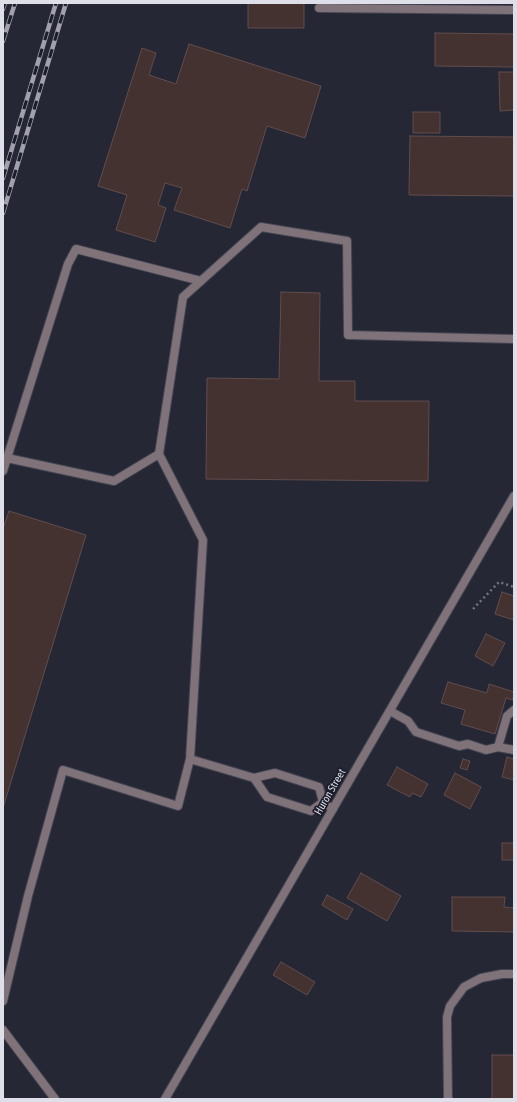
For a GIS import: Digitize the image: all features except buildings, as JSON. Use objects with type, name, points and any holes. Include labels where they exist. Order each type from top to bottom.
[{"type":"street","points":[[319,8],[514,10]]},
{"type":"street","points":[[3,1001],[28,896],[64,770],[178,806],[190,759],[203,540],[160,454],[183,297],[261,227],[347,241],[348,334],[514,339]]},
{"type":"street","points":[[3,471],[68,264],[76,249],[201,281]]},
{"type":"street","points":[[7,458],[114,481],[160,454]]},
{"type":"street","name":"Huron Street","points":[[165,1099],[514,496]]},
{"type":"street","points":[[498,747],[507,716],[514,710]]},
{"type":"street","points":[[390,711],[408,721],[416,732],[459,746],[468,744],[486,750],[498,747],[514,750]]},
{"type":"street","points":[[190,759],[254,778],[275,773],[319,787],[322,802],[333,809]]},
{"type":"street","points":[[254,778],[267,797],[311,811],[322,802]]},
{"type":"street","points":[[448,1099],[447,1017],[450,1006],[464,987],[481,978],[502,974],[514,974]]},
{"type":"street","points":[[3,1030],[55,1099]]},
{"type":"path","points":[[473,609],[499,582],[514,587]]},
{"type":"railway","points":[[3,9],[5,3]]},
{"type":"railway","points":[[3,41],[15,3]]},
{"type":"railway","points":[[3,178],[56,3]]},
{"type":"railway","points":[[3,213],[66,3]]}]
